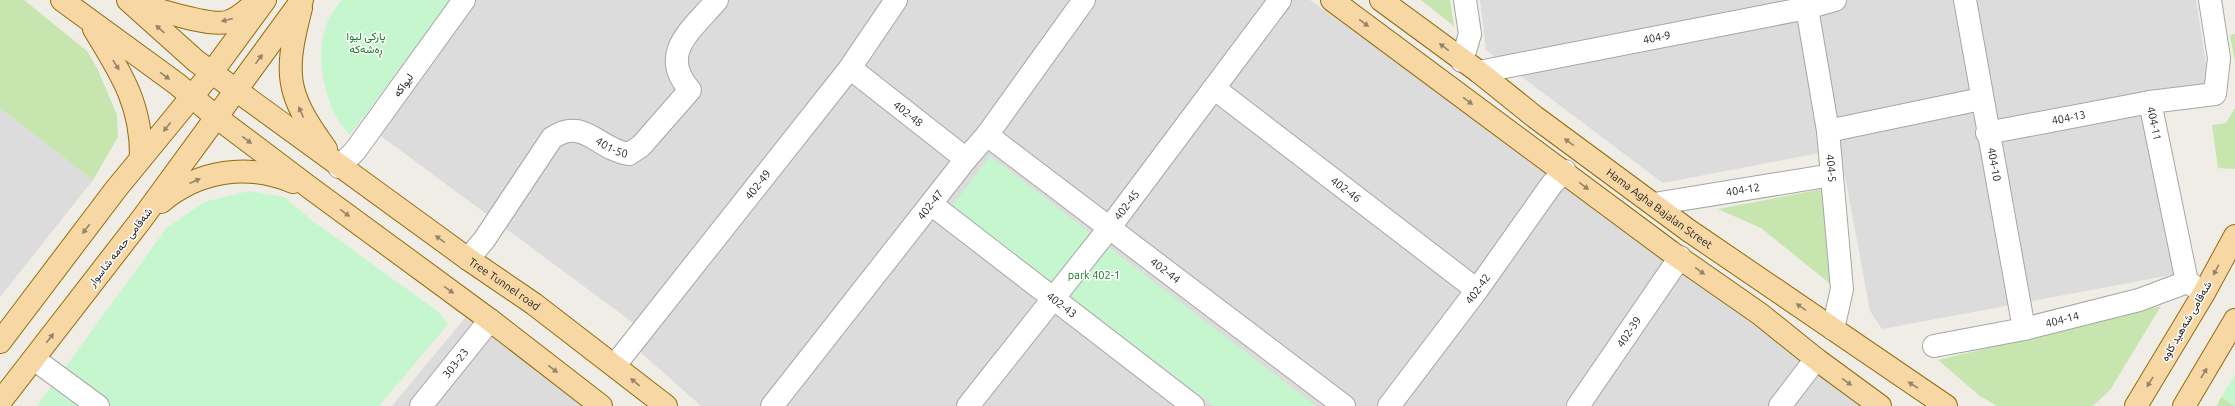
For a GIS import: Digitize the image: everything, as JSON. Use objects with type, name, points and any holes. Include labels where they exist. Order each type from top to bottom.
[{"type":"main road","points":[[62,0],[191,96],[216,117],[313,190],[490,320],[601,406]]},
{"type":"main road","points":[[130,1],[207,22],[226,22],[240,15],[259,0]]},
{"type":"main road","points":[[0,342],[141,158],[212,72],[265,0]]},
{"type":"main road","points":[[302,0],[294,36],[290,74],[296,99],[304,119],[339,167]]},
{"type":"main road","name":"شەقامی حەمە شاسوار","points":[[0,402],[141,220],[302,0]]},
{"type":"main road","points":[[1332,0],[1680,257],[1760,314],[1816,360],[1880,406]]},
{"type":"main road","name":"Hama Agha Bajalan Street","points":[[1381,0],[1535,117],[1654,204],[1777,291],[1946,406]]},
{"type":"main road","name":"Tree Tunnel road","points":[[130,1],[196,61],[339,167],[534,304],[666,406]]},
{"type":"main road","points":[[88,20],[118,67],[131,94],[140,127],[141,158]]},
{"type":"main road","points":[[141,220],[167,197],[185,186],[203,177],[223,172],[242,170],[270,173],[313,190]]},
{"type":"main road","name":"شەقامی شەهید کاوە","points":[[2136,406],[2195,287],[2235,236]]},
{"type":"main road","points":[[1760,314],[1777,291]]},
{"type":"main road","points":[[2184,406],[2235,320]]},
{"type":"street","name":"لیواکە","points":[[339,167],[355,151],[464,0]]},
{"type":"street","name":"401-50","points":[[468,259],[484,240],[552,138],[571,129],[584,131],[617,153],[629,154],[641,146],[690,90],[679,74],[677,65],[678,47],[717,0]]},
{"type":"street","name":"402-49","points":[[614,365],[850,68],[896,0]]},
{"type":"street","name":"402-47","points":[[772,406],[966,159],[987,135],[1084,0]]},
{"type":"street","name":"402-45","points":[[968,406],[1110,228],[1280,0]]},
{"type":"street","points":[[1465,0],[1470,34],[1470,67]]},
{"type":"street","name":"404-9","points":[[1470,67],[1807,8],[1835,0]]},
{"type":"street","name":"404-10","points":[[1965,0],[1981,99],[2024,329]]},
{"type":"street","name":"404-11","points":[[2195,287],[2150,102],[2215,94],[2219,58],[2210,0]]},
{"type":"street","name":"404-5","points":[[1807,8],[1828,131],[1842,289],[1833,329]]},
{"type":"street","name":"402-48","points":[[850,68],[966,159]]},
{"type":"street","name":"402-46","points":[[1215,89],[1477,290]]},
{"type":"street","points":[[1828,131],[1981,99]]},
{"type":"street","name":"404-13","points":[[1987,132],[2150,102]]},
{"type":"street","name":"402-44","points":[[987,135],[1344,406]]},
{"type":"street","name":"402-42","points":[[1389,406],[1477,290],[1552,184],[1565,171]]},
{"type":"street","name":"404-12","points":[[1654,204],[1832,175]]},
{"type":"street","name":"402-43","points":[[931,204],[1193,406]]},
{"type":"street","name":"402-39","points":[[1578,406],[1680,257]]},
{"type":"street","name":"404-14","points":[[1934,346],[2024,329],[2195,287]]},
{"type":"street","name":"303-23","points":[[421,406],[490,320]]},
{"type":"street","points":[[34,359],[98,406]]},
{"type":"street","points":[[1780,406],[1816,360]]},
{"type":"shaded area","points":[[469,0],[1310,0],[1723,300],[1863,406],[701,406],[637,349],[636,325],[377,133]]},
{"type":"shaded area","points":[[1480,0],[2196,0],[2209,83],[2142,97],[2177,274],[1882,329],[1870,311],[1840,149],[1663,183],[1486,50]]},
{"type":"shaded area","points":[[0,108],[93,180],[0,297]]},
{"type":"shaded area","points":[[469,313],[587,406],[392,406]]},
{"type":"green space","points":[[0,0],[24,0],[87,51],[97,68],[117,115],[118,137],[93,180],[0,108]]},
{"type":"green space","name":"پارکی لیوا ڕەشەکە","points":[[342,0],[451,0],[350,135],[337,118],[332,108],[325,86],[321,63],[322,40],[326,25],[332,13]]},
{"type":"green space","points":[[1421,0],[1450,0],[1454,26]]},
{"type":"green space","points":[[2235,34],[2235,62],[2230,35]]},
{"type":"green space","points":[[2235,108],[2235,169],[2218,168],[2212,125],[2226,123]]},
{"type":"green space","name":"park 402-1","points":[[990,156],[1316,406],[1214,406],[952,206]]},
{"type":"green space","points":[[1828,188],[1844,295],[1761,228],[1718,209]]},
{"type":"green space","points":[[249,191],[284,197],[314,222],[440,313],[448,324],[379,406],[37,406],[166,229],[204,202]]},
{"type":"green space","points":[[2161,306],[2110,390],[2093,406],[1997,406],[1980,396],[1938,360]]},
{"type":"green space","points":[[2235,375],[2235,406],[2221,397]]},
{"type":"green space","points":[[2221,397],[2235,406],[2217,406]]}]
